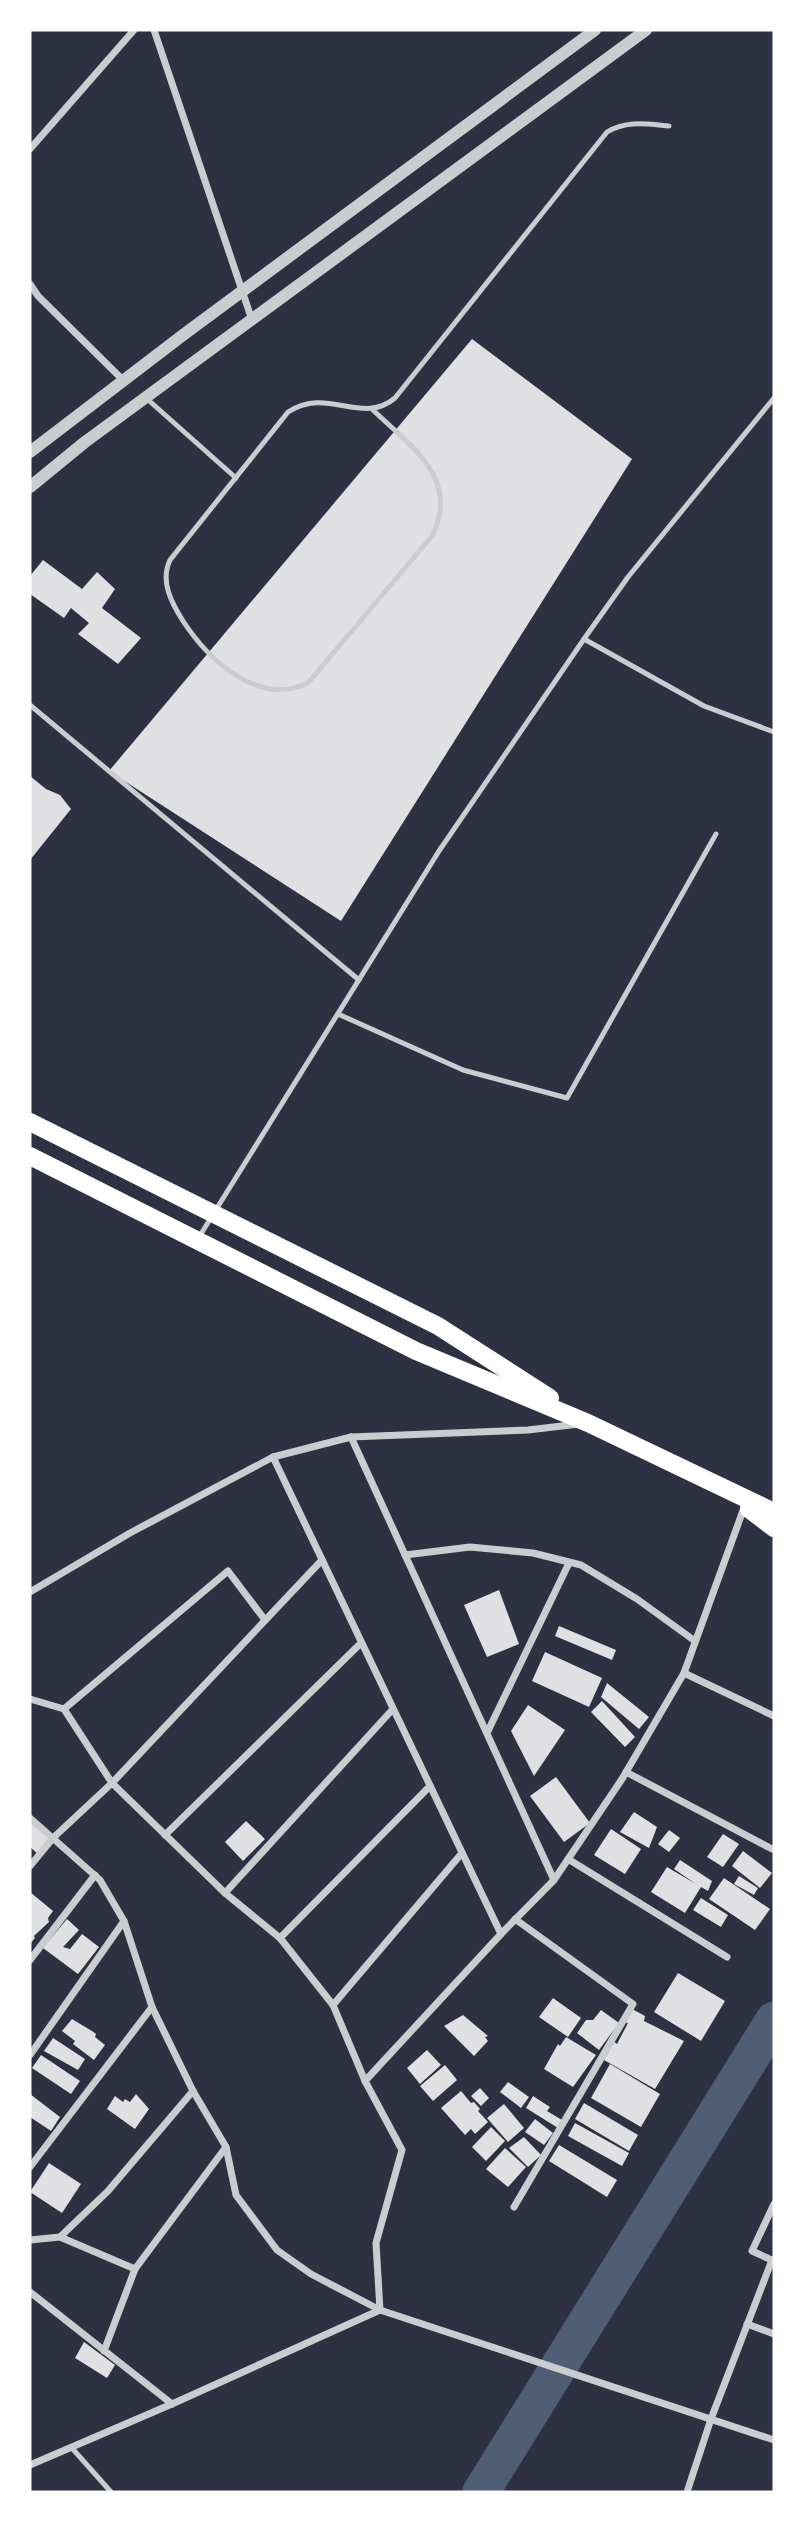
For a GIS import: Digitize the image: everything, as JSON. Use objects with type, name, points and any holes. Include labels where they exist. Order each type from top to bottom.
[{"type":"main road","points":[[30,1122],[438,1326],[588,1423]]},
{"type":"main road","points":[[30,1156],[416,1351],[588,1423],[774,1512]]},
{"type":"main road","points":[[717,1485],[774,1528]]},
{"type":"street","points":[[30,149],[134,30]]},
{"type":"street","points":[[154,30],[252,320]]},
{"type":"street","points":[[30,452],[594,30]]},
{"type":"street","points":[[30,486],[646,30]]},
{"type":"street","points":[[30,284],[38,296],[123,380]]},
{"type":"street","points":[[30,1592],[130,1533],[273,1457],[351,1437],[528,1430],[588,1423]]},
{"type":"street","points":[[351,1437],[554,1880]]},
{"type":"street","points":[[273,1457],[501,1934]]},
{"type":"street","points":[[365,2081],[554,1880],[626,1772],[684,1673],[745,1505]]},
{"type":"street","points":[[405,1555],[470,1547],[533,1553],[581,1566],[637,1600],[695,1641]]},
{"type":"street","points":[[30,1866],[53,1838],[112,1783],[322,1560]]},
{"type":"street","points":[[487,1733],[569,1563]]},
{"type":"street","points":[[64,1709],[228,1571],[265,1620]]},
{"type":"street","points":[[165,1835],[362,1643]]},
{"type":"street","points":[[684,1673],[774,1716]]},
{"type":"street","points":[[30,1699],[64,1709],[112,1783],[225,1893],[280,1938],[333,2005],[365,2081],[402,2150],[376,2243],[380,2310]]},
{"type":"street","points":[[225,1893],[393,1709]]},
{"type":"street","points":[[626,1772],[774,1850]]},
{"type":"street","points":[[280,1938],[430,1786]]},
{"type":"street","points":[[30,1818],[100,1880],[124,1921],[152,2007],[193,2091],[226,2147],[236,2195],[277,2250],[311,2274],[380,2310],[774,2440]]},
{"type":"street","points":[[333,2005],[462,1853]]},
{"type":"street","points":[[568,1859],[727,1957]]},
{"type":"street","points":[[30,1960],[95,1875]]},
{"type":"street","points":[[514,2207],[634,2004],[515,1919]]},
{"type":"street","points":[[30,2055],[124,1921]]},
{"type":"street","points":[[30,2167],[152,2007]]},
{"type":"street","points":[[60,2237],[108,2191],[193,2091]]},
{"type":"street","points":[[104,2351],[135,2269],[226,2147]]},
{"type":"street","points":[[687,2492],[711,2419],[773,2260],[752,2251],[774,2204]]},
{"type":"street","points":[[30,2240],[60,2237],[135,2269]]},
{"type":"street","points":[[30,2292],[172,2404]]},
{"type":"street","points":[[30,2465],[380,2310]]},
{"type":"street","points":[[747,2324],[774,2334]]},
{"type":"lane","points":[[373,410],[424,459],[437,479],[442,506],[432,536],[308,683],[297,688],[269,688],[234,675],[205,651],[176,610],[166,586],[166,568],[170,560],[281,420],[299,406],[326,402],[373,410],[385,407],[395,398],[607,132],[617,126],[631,123],[669,126]]},
{"type":"lane","points":[[146,398],[236,478]]},
{"type":"lane","points":[[197,1240],[439,851],[584,639],[628,578],[774,398]]},
{"type":"lane","points":[[584,639],[704,706],[774,732]]},
{"type":"lane","points":[[30,705],[359,980]]},
{"type":"lane","points":[[338,1014],[463,1070],[567,1098],[716,834]]},
{"type":"lane","points":[[71,2447],[110,2492]]},
{"type":"building","points":[[472,339],[632,459],[341,921],[109,771]]},
{"type":"building","points":[[43,560],[82,589],[97,572],[115,589],[102,608],[141,638],[118,664],[78,634],[89,623],[71,608],[64,618],[30,594],[30,576]]},
{"type":"building","points":[[30,776],[46,789],[60,795],[71,809],[30,860]]},
{"type":"building","points":[[499,1590],[519,1644],[487,1657],[464,1605]]},
{"type":"building","points":[[559,1626],[616,1650],[612,1660],[555,1636]]},
{"type":"building","points":[[545,1652],[602,1678],[589,1707],[532,1681]]},
{"type":"building","points":[[607,1683],[649,1717],[639,1729],[601,1697]]},
{"type":"building","points":[[602,1701],[635,1737],[625,1747],[591,1712]]},
{"type":"building","points":[[528,1705],[565,1730],[534,1776],[511,1731]]},
{"type":"building","points":[[556,1777],[590,1823],[564,1842],[530,1796]]},
{"type":"building","points":[[634,1812],[657,1827],[649,1848],[620,1832]]},
{"type":"building","points":[[30,1821],[51,1839],[38,1854],[30,1847]]},
{"type":"building","points":[[246,1821],[265,1839],[243,1861],[225,1842]]},
{"type":"building","points":[[611,1829],[641,1849],[625,1874],[594,1855]]},
{"type":"building","points":[[669,1830],[680,1838],[669,1852],[658,1844]]},
{"type":"building","points":[[723,1834],[739,1844],[723,1867],[707,1857]]},
{"type":"building","points":[[743,1851],[772,1873],[760,1888],[732,1866]]},
{"type":"building","points":[[680,1860],[712,1881],[708,1891],[701,1887],[685,1913],[651,1892],[667,1867],[696,1884],[674,1869]]},
{"type":"building","points":[[739,1876],[758,1888],[754,1895],[734,1884]]},
{"type":"building","points":[[724,1878],[770,1909],[755,1930],[709,1899]]},
{"type":"building","points":[[30,1892],[53,1911],[48,1918],[49,1922],[34,1936],[30,1944]]},
{"type":"building","points":[[701,1898],[728,1915],[721,1927],[693,1910]]},
{"type":"building","points":[[67,1919],[79,1930],[63,1947],[70,1949],[82,1934],[99,1947],[78,1974],[43,1948]]},
{"type":"building","points":[[678,1973],[725,2001],[701,2041],[654,2012]]},
{"type":"building","points":[[553,1998],[581,2018],[568,2037],[539,2017]]},
{"type":"building","points":[[632,2009],[645,2016],[644,2021],[684,2041],[655,2089],[604,2060],[614,2042],[617,2044],[628,2023],[624,2022]]},
{"type":"building","points":[[601,2010],[619,2023],[599,2050],[577,2033],[586,2020],[593,2020]]},
{"type":"building","points":[[463,2015],[488,2036],[485,2037],[488,2041],[474,2056],[444,2026]]},
{"type":"building","points":[[72,2019],[96,2034],[95,2037],[105,2045],[94,2060],[73,2044],[75,2041],[62,2031]]},
{"type":"building","points":[[566,2037],[596,2055],[573,2087],[544,2069],[558,2044],[560,2046]]},
{"type":"building","points":[[53,2038],[85,2059],[78,2070],[44,2051]]},
{"type":"building","points":[[427,2050],[441,2065],[420,2084],[407,2068]]},
{"type":"building","points":[[41,2055],[80,2081],[71,2094],[32,2068]]},
{"type":"building","points":[[610,2064],[660,2094],[641,2127],[591,2098]]},
{"type":"building","points":[[445,2065],[457,2080],[433,2101],[420,2086]]},
{"type":"building","points":[[508,2082],[529,2097],[521,2108],[500,2092]]},
{"type":"building","points":[[480,2088],[489,2098],[481,2106],[471,2096]]},
{"type":"building","points":[[461,2091],[471,2103],[474,2102],[488,2122],[475,2134],[471,2129],[465,2135],[441,2108]]},
{"type":"building","points":[[30,2094],[60,2117],[51,2131],[30,2117]]},
{"type":"building","points":[[136,2094],[149,2109],[135,2129],[107,2109],[115,2096],[123,2102],[125,2099],[130,2102]]},
{"type":"building","points":[[533,2096],[550,2107],[547,2111],[562,2120],[558,2128],[526,2108]]},
{"type":"building","points":[[584,2103],[638,2135],[629,2151],[575,2119]]},
{"type":"building","points":[[504,2104],[524,2128],[508,2142],[487,2118]]},
{"type":"building","points":[[535,2119],[553,2133],[544,2145],[525,2132]]},
{"type":"building","points":[[575,2123],[629,2153],[622,2166],[568,2136]]},
{"type":"building","points":[[491,2127],[505,2141],[486,2161],[472,2147]]},
{"type":"building","points":[[524,2137],[541,2155],[528,2167],[509,2148]]},
{"type":"building","points":[[559,2145],[617,2180],[607,2197],[549,2161]]},
{"type":"building","points":[[505,2148],[526,2167],[508,2187],[486,2169]]},
{"type":"building","points":[[49,2163],[81,2184],[62,2213],[30,2192]]},
{"type":"building","points":[[84,2342],[115,2365],[107,2378],[75,2358]]},
{"type":"waterway","points":[[481,2492],[774,2020]]}]
